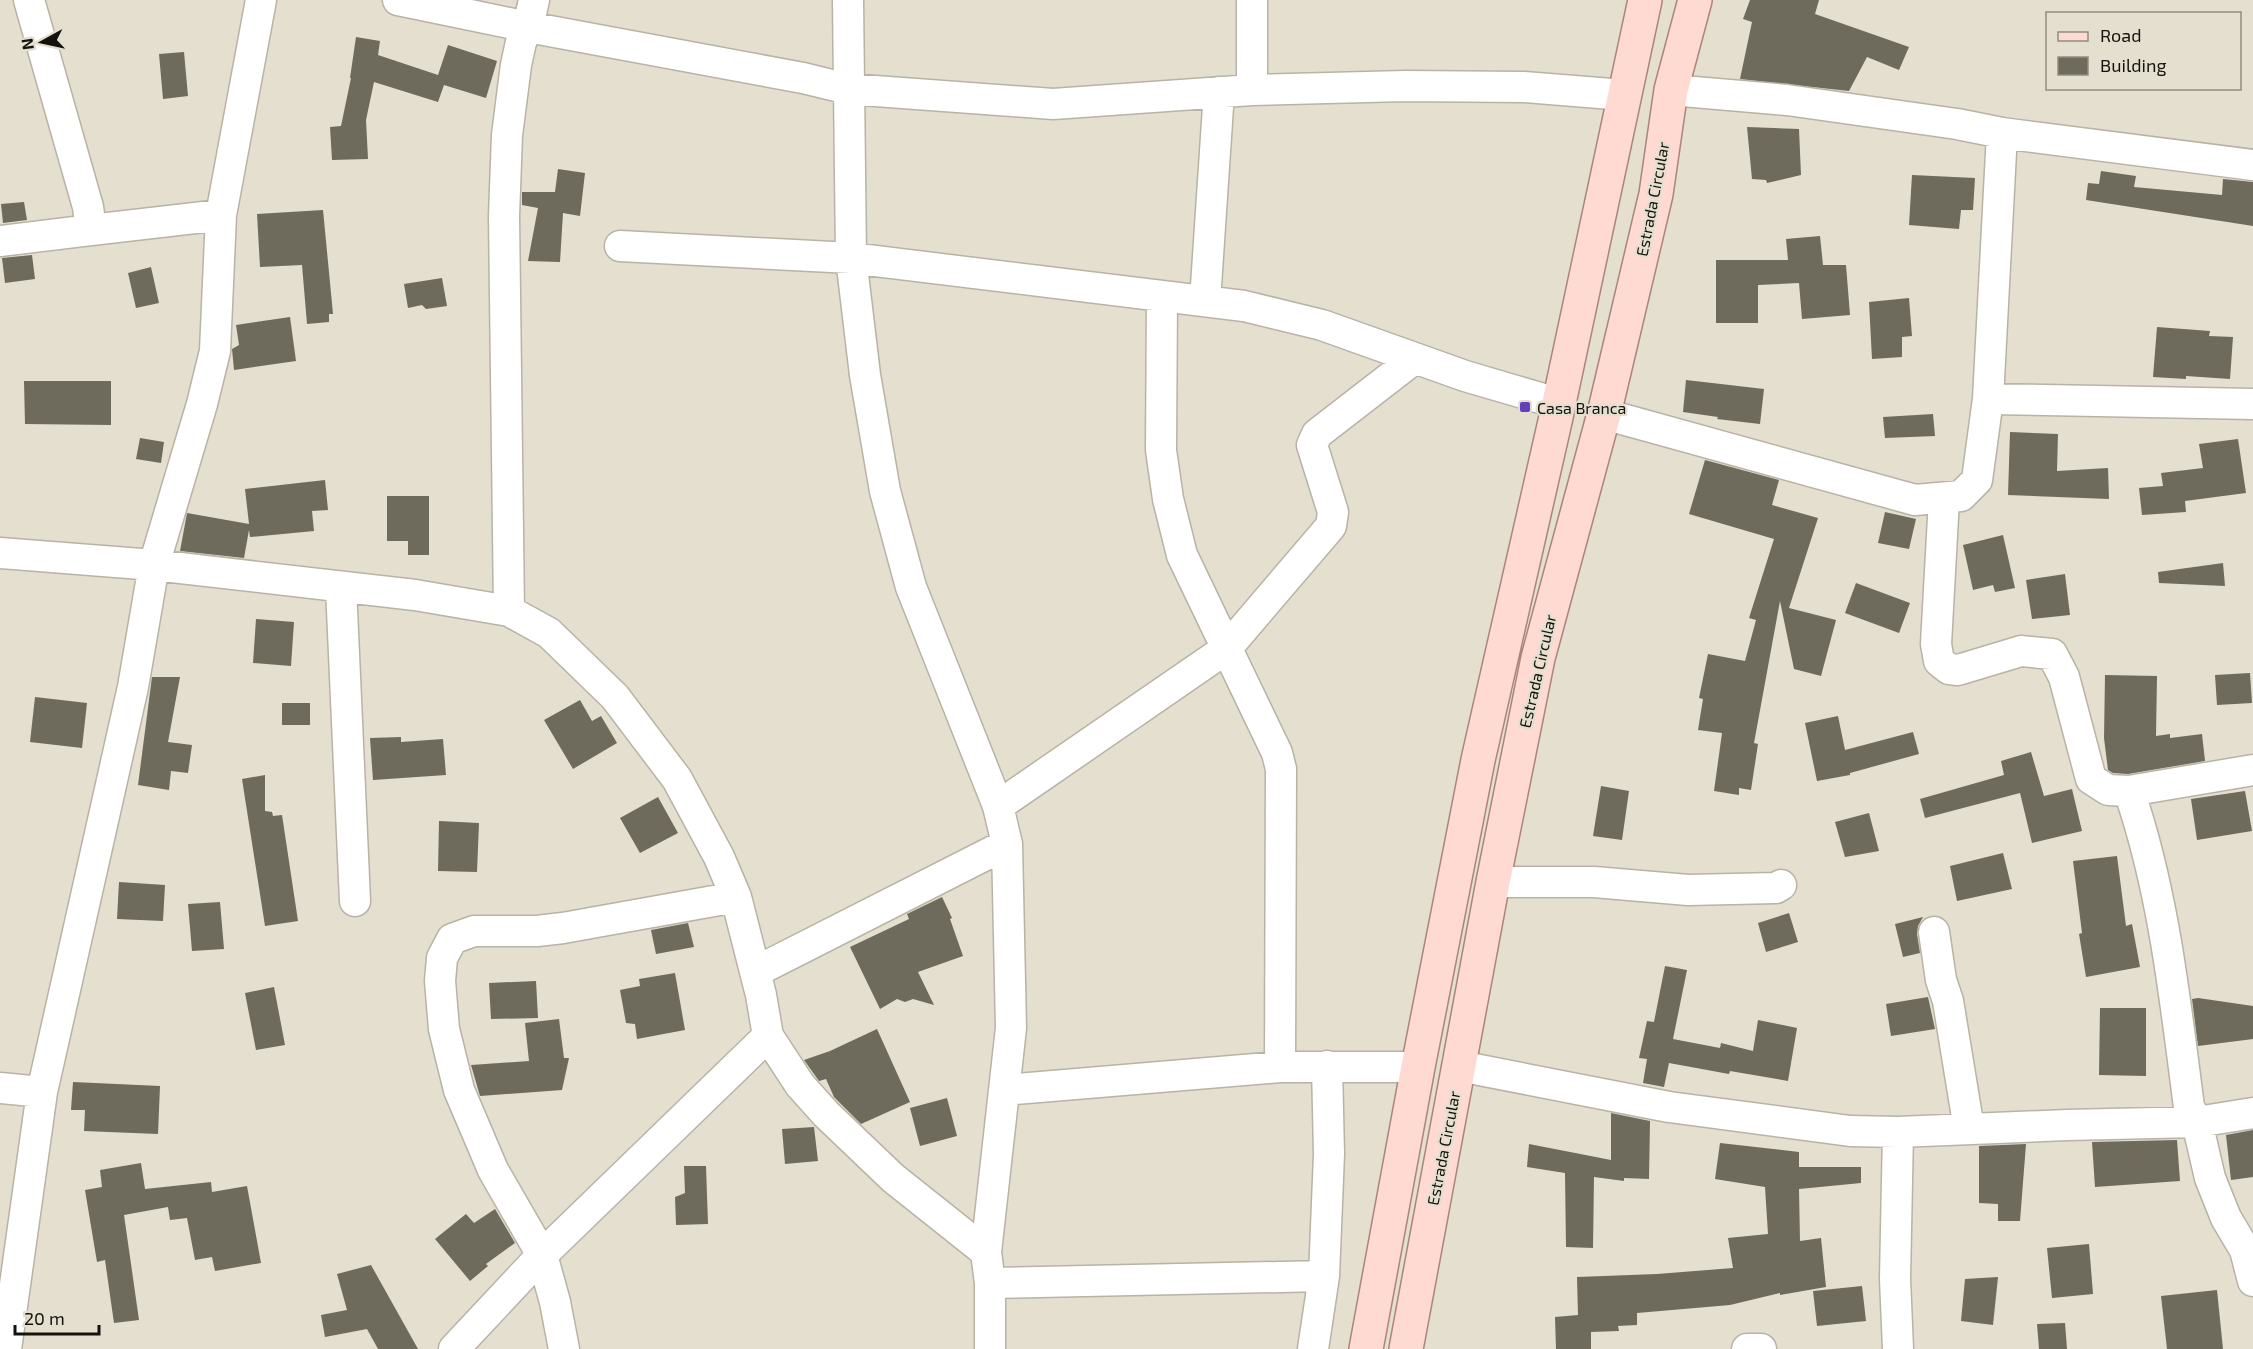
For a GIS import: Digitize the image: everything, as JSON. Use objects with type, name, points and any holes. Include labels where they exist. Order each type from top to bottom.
[{"type":"main road","points":[[1366,1349],[1478,760],[1645,0]]},
{"type":"main road","name":"Estrada Circular","points":[[1406,1349],[1493,882],[1538,658],[1604,414],[1656,194],[1671,90],[1695,0]]},
{"type":"street","points":[[29,0],[88,207],[91,230]]},
{"type":"street","points":[[6,1349],[42,1092],[133,687],[154,565],[202,404],[215,351],[221,215],[261,0]]},
{"type":"street","points":[[398,0],[531,14],[848,89],[1053,104],[1252,90],[1405,86],[1524,87],[1624,95]]},
{"type":"street","points":[[848,0],[851,258],[865,375],[885,491],[911,587],[998,806],[1007,844],[1011,1028],[986,1252],[990,1283],[990,1349]]},
{"type":"street","points":[[1252,0],[1252,90]]},
{"type":"street","points":[[509,610],[504,216],[507,135],[519,50],[531,14]]},
{"type":"street","points":[[1671,90],[1787,100],[1957,124],[2002,133],[2253,165]]},
{"type":"street","points":[[1205,301],[1219,92]]},
{"type":"street","points":[[1604,414],[1915,500],[1961,496],[1977,480],[1988,399],[2002,133]]},
{"type":"street","points":[[0,241],[221,215]]},
{"type":"street","points":[[620,246],[851,258],[1244,306],[1322,325],[1414,359],[1557,403]]},
{"type":"street","points":[[1162,296],[1161,450],[1168,499],[1182,555],[1277,753],[1281,769],[1280,1068]]},
{"type":"street","points":[[998,806],[1226,648],[1331,526],[1333,512],[1312,445],[1313,439],[1414,359]]},
{"type":"street","points":[[1988,399],[2253,404]]},
{"type":"street","points":[[1944,499],[1936,644],[1939,661],[1949,669],[1958,670],[2021,651],[2052,654],[2064,676],[2091,779],[2108,790],[2128,790],[2253,770]]},
{"type":"street","points":[[0,554],[154,565],[415,595],[509,610],[549,633],[615,697],[676,779],[719,857],[736,897],[768,1036],[800,1085],[826,1114],[893,1178],[986,1252]]},
{"type":"street","points":[[341,587],[355,901]]},
{"type":"street","points":[[2128,790],[2143,831],[2157,887],[2189,1107],[2197,1122],[2210,1178],[2226,1218],[2246,1250],[2253,1281]]},
{"type":"street","points":[[754,972],[1007,844]]},
{"type":"street","points":[[1493,882],[1594,882],[1688,890],[1776,888],[1781,885]]},
{"type":"street","points":[[564,1349],[555,1302],[542,1255],[493,1170],[459,1090],[444,1029],[440,981],[442,958],[452,939],[474,931],[537,931],[564,928],[736,897]]},
{"type":"street","points":[[1934,932],[1969,1129]]},
{"type":"street","points":[[454,1349],[542,1255],[768,1036]]},
{"type":"street","points":[[1313,1349],[1324,1276],[1329,1154],[1327,1066]]},
{"type":"street","points":[[1459,1066],[1669,1107],[1850,1131],[1898,1132],[2197,1122],[2253,1113]]},
{"type":"street","points":[[1004,1090],[1280,1068],[1418,1067]]},
{"type":"street","points":[[0,1088],[42,1092]]},
{"type":"street","points":[[1898,1132],[1895,1279],[1898,1349]]},
{"type":"street","points":[[990,1283],[1324,1276]]},
{"type":"street","points":[[1747,1349],[1761,1349]]},
{"type":"building","points":[[1750,0],[1819,0],[1815,14],[1909,47],[1899,70],[1867,57],[1849,91],[1740,79],[1752,22],[1743,19]]},
{"type":"building","points":[[356,37],[380,41],[378,55],[438,75],[448,45],[497,61],[486,98],[444,85],[438,102],[374,82],[366,120],[368,159],[332,160],[330,127],[341,126],[351,78]]},
{"type":"building","points":[[184,52],[188,96],[163,99],[159,54]]},
{"type":"building","points":[[1747,127],[1799,129],[1801,175],[1767,183],[1766,180],[1752,179]]},
{"type":"building","points":[[558,169],[585,173],[580,216],[563,213],[560,262],[528,261],[538,208],[522,205],[522,192],[555,192]]},
{"type":"building","points":[[2101,171],[2136,176],[2134,187],[2222,195],[2223,179],[2253,182],[2253,226],[2086,200],[2088,183],[2099,184]]},
{"type":"building","points":[[1912,175],[1975,178],[1973,210],[1961,210],[1959,229],[1909,225]]},
{"type":"building","points":[[24,202],[27,220],[3,223],[1,204]]},
{"type":"building","points":[[323,210],[333,314],[329,314],[329,322],[307,324],[302,265],[260,267],[257,214]]},
{"type":"building","points":[[1820,236],[1823,265],[1846,265],[1850,315],[1802,319],[1799,283],[1758,285],[1758,323],[1716,323],[1716,260],[1788,260],[1786,239]]},
{"type":"building","points":[[32,255],[35,279],[5,283],[2,258]]},
{"type":"building","points":[[151,267],[159,303],[136,308],[128,273]]},
{"type":"building","points":[[442,278],[447,306],[426,309],[422,305],[408,308],[404,284]]},
{"type":"building","points":[[1909,298],[1912,336],[1902,337],[1902,357],[1872,359],[1869,302]]},
{"type":"building","points":[[290,317],[296,361],[234,370],[232,349],[239,345],[236,325]]},
{"type":"building","points":[[2157,327],[2210,331],[2209,336],[2233,337],[2230,379],[2186,376],[2186,379],[2153,377]]},
{"type":"building","points":[[1686,380],[1764,389],[1760,424],[1683,412]]},
{"type":"building","points":[[24,381],[111,381],[111,425],[25,424]]},
{"type":"building","points":[[1933,414],[1935,436],[1885,438],[1883,417]]},
{"type":"building","points":[[2010,432],[2058,434],[2057,471],[2108,468],[2109,499],[2008,495]]},
{"type":"building","points":[[140,438],[164,442],[161,463],[136,459]]},
{"type":"building","points":[[2238,439],[2246,493],[2185,501],[2186,512],[2142,515],[2139,488],[2163,486],[2161,473],[2203,468],[2199,444]]},
{"type":"building","points":[[1705,460],[1779,480],[1772,505],[1818,518],[1789,608],[1836,620],[1821,676],[1794,669],[1780,601],[1754,743],[1758,744],[1751,790],[1739,788],[1739,795],[1714,791],[1722,733],[1698,730],[1703,699],[1699,698],[1708,654],[1745,661],[1756,620],[1749,618],[1774,539],[1689,514]]},
{"type":"building","points":[[325,480],[328,510],[312,511],[314,531],[250,537],[249,530],[244,558],[180,551],[187,513],[249,524],[245,489]]},
{"type":"building","points":[[387,496],[429,496],[429,555],[408,555],[408,541],[387,541]]},
{"type":"building","points":[[1885,512],[1916,519],[1909,549],[1878,543]]},
{"type":"building","points":[[2003,535],[2015,588],[1995,592],[1993,585],[1973,590],[1963,545]]},
{"type":"building","points":[[2223,563],[2225,586],[2159,583],[2158,572]]},
{"type":"building","points":[[2065,574],[2070,615],[2032,619],[2026,580]]},
{"type":"building","points":[[1856,583],[1910,603],[1899,633],[1845,613]]},
{"type":"building","points":[[256,619],[294,622],[291,666],[253,663]]},
{"type":"building","points":[[2250,673],[2252,703],[2217,705],[2215,675]]},
{"type":"building","points":[[2105,675],[2157,676],[2156,736],[2170,734],[2170,738],[2202,734],[2205,761],[2128,774],[2113,773],[2108,770],[2104,738]]},
{"type":"building","points":[[152,677],[180,677],[168,742],[192,745],[188,773],[171,771],[169,790],[138,785]]},
{"type":"building","points":[[35,697],[87,703],[82,748],[30,742]]},
{"type":"building","points":[[580,700],[592,721],[601,716],[617,743],[573,769],[544,720]]},
{"type":"building","points":[[282,703],[310,703],[310,725],[282,725]]},
{"type":"building","points":[[1838,716],[1845,750],[1913,732],[1919,754],[1850,773],[1850,775],[1817,781],[1805,723]]},
{"type":"building","points":[[401,737],[401,742],[443,739],[446,775],[373,780],[370,738]]},
{"type":"building","points":[[2031,752],[2044,796],[2072,789],[2082,831],[2032,843],[2020,793],[1925,818],[1920,799],[2004,775],[2001,761]]},
{"type":"building","points":[[265,775],[265,811],[272,812],[273,816],[282,815],[298,921],[265,926],[242,779]]},
{"type":"building","points":[[1601,786],[1629,791],[1622,840],[1593,836]]},
{"type":"building","points":[[2245,791],[2252,831],[2197,840],[2191,799]]},
{"type":"building","points":[[658,797],[678,833],[640,853],[620,818]]},
{"type":"building","points":[[1869,813],[1879,851],[1845,857],[1835,822]]},
{"type":"building","points":[[439,821],[479,823],[477,872],[438,871]]},
{"type":"building","points":[[2003,853],[2012,889],[1957,901],[1950,866]]},
{"type":"building","points":[[2117,856],[2126,926],[2132,924],[2140,967],[2086,977],[2079,934],[2082,933],[2073,861]]},
{"type":"building","points":[[119,882],[165,885],[163,921],[117,919]]},
{"type":"building","points":[[942,897],[952,918],[950,919],[963,956],[918,972],[934,1005],[913,999],[905,1002],[897,999],[880,1009],[850,947],[909,919],[907,914]]},
{"type":"building","points":[[220,902],[224,949],[192,951],[188,904]]},
{"type":"building","points":[[1789,913],[1798,942],[1766,952],[1758,923]]},
{"type":"building","points":[[1923,917],[1917,934],[1920,953],[1903,957],[1895,924]]},
{"type":"building","points":[[688,923],[694,947],[656,954],[651,930]]},
{"type":"building","points":[[1665,966],[1687,970],[1673,1039],[1720,1048],[1721,1043],[1753,1051],[1758,1020],[1797,1028],[1788,1081],[1730,1071],[1729,1074],[1669,1063],[1664,1087],[1643,1083],[1647,1059],[1639,1058],[1647,1021],[1654,1022]]},
{"type":"building","points":[[675,973],[685,1030],[637,1039],[635,1024],[626,1023],[620,990],[640,986],[639,979]]},
{"type":"building","points":[[536,981],[538,1018],[491,1019],[489,983]]},
{"type":"building","points":[[274,987],[285,1045],[256,1050],[245,993]]},
{"type":"building","points":[[1928,997],[1935,1029],[1891,1036],[1886,1004]]},
{"type":"building","points":[[2192,999],[2253,1006],[2253,1039],[2198,1046]]},
{"type":"building","points":[[2100,1008],[2146,1008],[2146,1076],[2099,1075]]},
{"type":"building","points":[[559,1019],[564,1058],[569,1058],[562,1090],[480,1096],[471,1065],[529,1061],[525,1023]]},
{"type":"building","points":[[877,1029],[910,1102],[861,1124],[834,1097],[826,1079],[819,1081],[804,1060],[830,1051]]},
{"type":"building","points":[[73,1082],[160,1086],[158,1134],[84,1131],[85,1110],[71,1110]]},
{"type":"building","points":[[947,1098],[957,1136],[920,1146],[910,1108]]},
{"type":"building","points":[[1611,1113],[1650,1121],[1649,1179],[1624,1178],[1624,1181],[1594,1177],[1593,1248],[1566,1247],[1565,1173],[1527,1167],[1529,1144],[1611,1160]]},
{"type":"building","points":[[814,1127],[818,1161],[785,1164],[782,1129]]},
{"type":"building","points":[[2253,1130],[2253,1177],[2231,1180],[2226,1135]]},
{"type":"building","points":[[2177,1140],[2180,1181],[2095,1187],[2092,1142]]},
{"type":"building","points":[[1720,1143],[1799,1152],[1799,1167],[1861,1167],[1861,1183],[1799,1189],[1800,1241],[1821,1238],[1826,1287],[1780,1295],[1780,1293],[1730,1305],[1637,1313],[1637,1325],[1618,1326],[1619,1331],[1591,1332],[1591,1349],[1556,1349],[1555,1317],[1578,1315],[1577,1277],[1733,1268],[1728,1238],[1768,1234],[1765,1187],[1715,1179]]},
{"type":"building","points":[[2026,1144],[2020,1221],[1998,1221],[1998,1204],[1979,1203],[1979,1146]]},
{"type":"building","points":[[141,1163],[145,1189],[211,1182],[212,1192],[247,1186],[261,1263],[215,1271],[212,1257],[195,1260],[187,1218],[170,1220],[168,1207],[124,1215],[139,1320],[114,1323],[105,1260],[97,1262],[85,1190],[102,1187],[100,1170]]},
{"type":"building","points":[[684,1166],[706,1166],[708,1224],[676,1225],[675,1197],[685,1193]]},
{"type":"building","points":[[495,1209],[515,1243],[486,1264],[488,1266],[470,1281],[435,1239],[466,1214],[474,1223]]},
{"type":"building","points":[[2089,1244],[2093,1294],[2052,1298],[2047,1248]]},
{"type":"building","points":[[371,1265],[418,1349],[378,1349],[367,1329],[325,1337],[321,1315],[347,1310],[337,1274]]},
{"type":"building","points":[[1998,1277],[1993,1325],[1961,1321],[1965,1279]]},
{"type":"building","points":[[1862,1286],[1866,1321],[1817,1326],[1813,1291]]},
{"type":"building","points":[[2217,1290],[2223,1349],[2167,1349],[2161,1296]]},
{"type":"building","points":[[2065,1323],[2067,1349],[2039,1349],[2037,1324]]},
{"type":"place","name":"Casa Branca","points":[[1525,407]]}]
